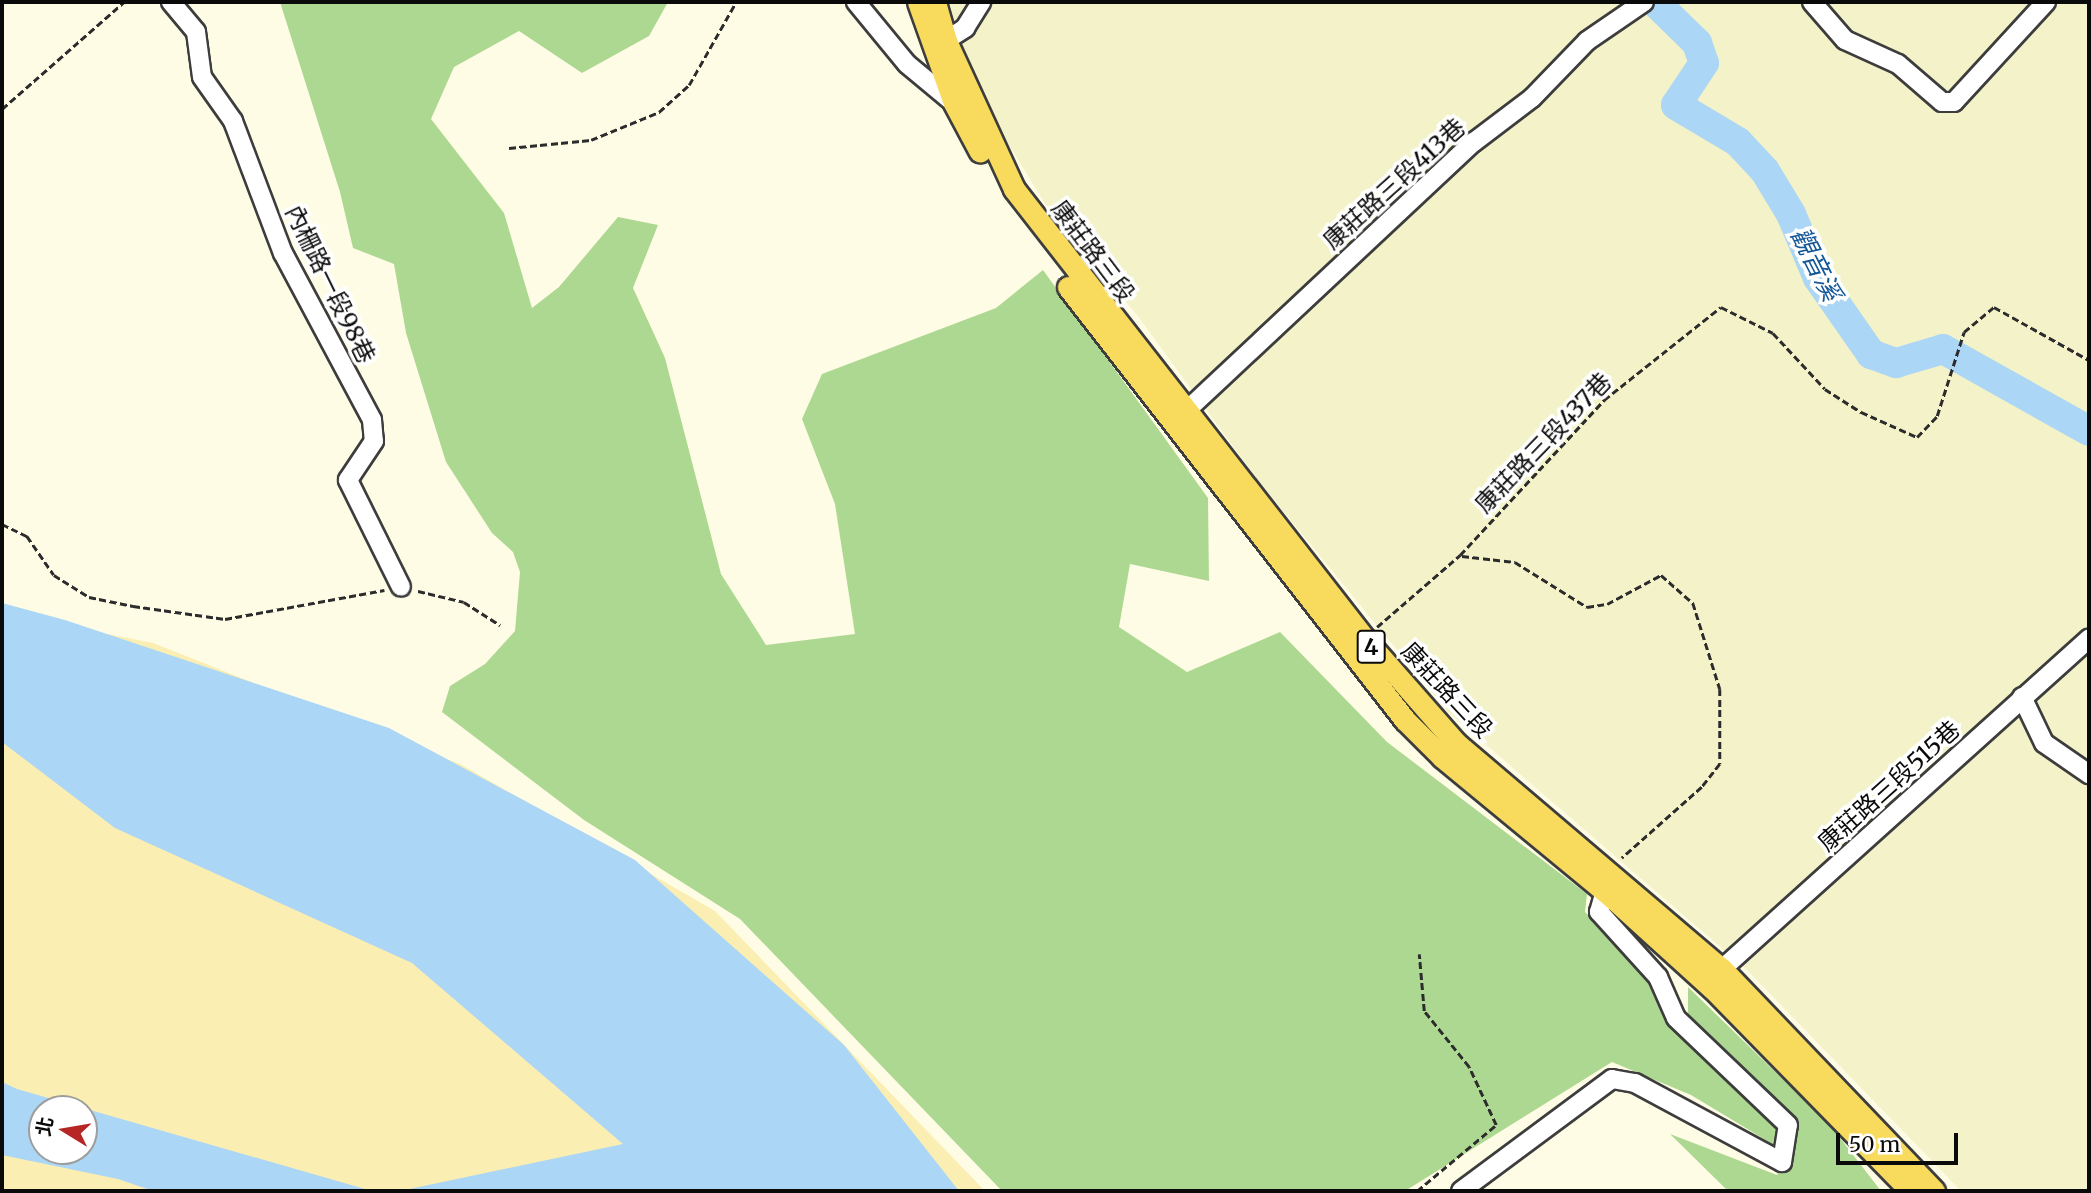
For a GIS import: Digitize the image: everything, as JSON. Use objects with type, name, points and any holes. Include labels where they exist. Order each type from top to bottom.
[{"type":"main road","name":"康莊路三段","points":[[918,2],[1014,189],[1185,412],[1364,638],[1456,743],[1609,869],[1722,969],[1934,1191]]},
{"type":"main road","name":"康莊路三段","points":[[935,2],[940,44],[954,103],[1014,214],[1405,720],[1442,757],[1606,892],[1782,1056],[1911,1191]]},
{"type":"street","name":"內柵路一段98巷","points":[[171,2],[196,32],[202,78],[233,121],[283,253],[372,420],[374,441],[348,480],[401,587]]},
{"type":"street","points":[[856,2],[907,64],[954,103]]},
{"type":"street","points":[[940,44],[965,28],[981,2]]},
{"type":"street","name":"康莊路三段413巷","points":[[1185,412],[1474,142],[1532,98],[1587,41],[1644,2]]},
{"type":"street","points":[[1812,2],[1845,40],[1898,64],[1942,102],[1954,102],[2046,2]]},
{"type":"street","name":"康莊路三段515巷","points":[[1722,969],[2089,638]]},
{"type":"street","points":[[2022,696],[2044,743],[2089,774]]},
{"type":"street","points":[[1461,1191],[1612,1079],[1635,1083],[1782,1162],[1788,1125],[1676,1018],[1658,977],[1599,912],[1606,892],[1609,869]]},
{"type":"path","points":[[2,109],[124,2]]},
{"type":"path","points":[[509,148],[591,140],[659,112],[689,85],[736,2]]},
{"type":"path","name":"康莊路三段437巷","points":[[1364,638],[1460,555],[1604,400],[1721,306],[1773,333],[1825,389],[1861,412],[1917,437],[1937,416],[1965,332],[1994,307],[2089,360]]},
{"type":"path","points":[[2,524],[27,536],[54,575],[66,583],[89,597],[133,606],[225,619],[401,587],[464,602],[500,625]]},
{"type":"path","points":[[1460,555],[1515,562],[1587,607],[1607,604],[1661,575],[1693,603],[1720,689],[1720,764],[1702,787],[1609,869]]},
{"type":"path","points":[[1417,1191],[1496,1125],[1469,1067],[1423,1012],[1419,954]]},
{"type":"green space","points":[[280,2],[668,2],[649,36],[582,73],[519,31],[454,67],[431,119],[504,213],[532,308],[559,287],[618,217],[658,225],[633,288],[665,358],[721,574],[766,645],[855,634],[835,504],[802,419],[822,374],[996,308],[1043,270],[1208,498],[1209,581],[1130,564],[1119,627],[1187,672],[1280,632],[1387,742],[1587,894],[1585,912],[1645,971],[1665,1016],[1776,1128],[1774,1145],[1691,1095],[1612,1062],[1405,1191],[1002,1191],[740,919],[584,820],[442,712],[450,686],[485,664],[515,631],[520,572],[513,552],[492,533],[446,462],[406,333],[394,264],[353,248],[340,192]]},
{"type":"green space","points":[[946,2],[2089,2],[2089,1191],[1961,1191],[1747,970],[1447,711],[1257,479],[1137,315],[1052,215],[987,109]]},
{"type":"green space","points":[[1688,987],[1830,1125],[1881,1191],[1728,1191],[1670,1134],[1777,1175],[1799,1121],[1688,1021]]},
{"type":"sand","points":[[2,613],[153,643],[462,765],[715,911],[985,1191],[2,1191]]},
{"type":"water","points":[[2,603],[65,620],[389,728],[635,860],[844,1045],[959,1191],[400,1191],[623,1144],[412,963],[115,828],[2,742]]},
{"type":"water","points":[[2,1082],[38,1095],[28,1095],[28,1160],[2,1155]]},
{"type":"water","points":[[98,1112],[372,1191],[153,1191],[118,1179],[50,1165],[98,1165]]},
{"type":"waterway","name":"觀音溪","points":[[1655,2],[1697,43],[1704,63],[1676,105],[1738,142],[1765,171],[1791,214],[1818,278],[1871,354],[1896,363],[1943,349],[2089,431]]}]
